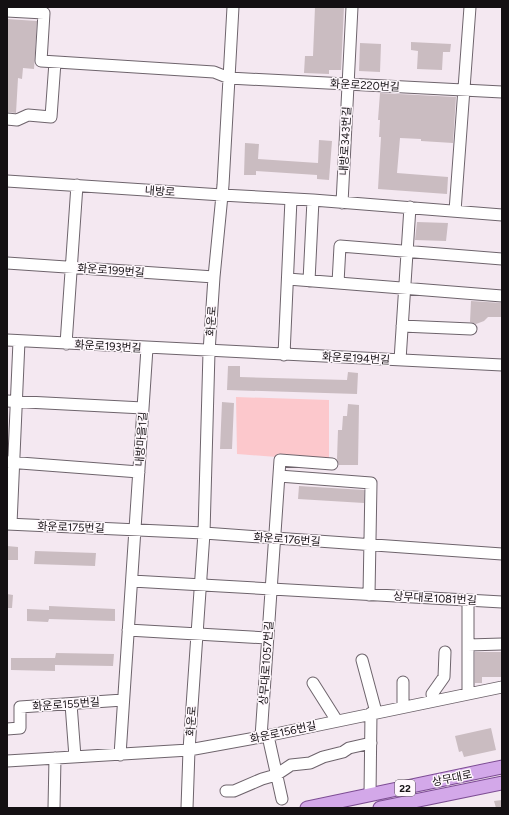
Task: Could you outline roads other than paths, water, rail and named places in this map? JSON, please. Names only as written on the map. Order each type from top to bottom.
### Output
[{"type":"main road","name":"상무대로","points":[[307,808],[502,767]]},
{"type":"main road","name":"상무대로","points":[[380,808],[502,783]]},
{"type":"street","name":"화운로","points":[[187,808],[189,750],[202,585],[214,277],[222,195],[233,7]]},
{"type":"street","name":"내방로343번길","points":[[342,203],[352,7]]},
{"type":"street","points":[[455,211],[470,7]]},
{"type":"street","points":[[7,11],[44,13],[41,61],[55,62],[51,116],[28,115],[17,120],[7,119]]},
{"type":"street","name":"화운로220번길","points":[[55,62],[214,72],[229,78],[502,92]]},
{"type":"street","name":"내방로","points":[[7,181],[313,200],[502,215]]},
{"type":"street","points":[[66,344],[77,185]]},
{"type":"street","points":[[284,355],[291,199]]},
{"type":"street","points":[[309,281],[313,200]]},
{"type":"street","points":[[400,360],[410,208]]},
{"type":"street","points":[[338,283],[340,246],[502,259]]},
{"type":"street","name":"화운로199번길","points":[[7,263],[214,277]]},
{"type":"street","points":[[288,279],[502,296]]},
{"type":"street","points":[[402,326],[471,329]]},
{"type":"street","name":"화운로193번길","points":[[7,340],[210,352]]},
{"type":"street","points":[[9,524],[12,401],[19,341]]},
{"type":"street","name":"내방마을1길","points":[[135,529],[147,348]]},
{"type":"street","name":"화운로194번길","points":[[210,352],[502,365]]},
{"type":"street","points":[[12,401],[143,408]]},
{"type":"street","points":[[132,581],[369,595],[371,483],[279,474],[280,460],[332,464]]},
{"type":"street","points":[[10,462],[139,472]]},
{"type":"street","name":"상무대로1057번길","points":[[279,474],[268,638],[264,736],[282,799]]},
{"type":"street","name":"화운로175번길","points":[[9,524],[204,533]]},
{"type":"street","points":[[120,755],[135,529]]},
{"type":"street","name":"화운로176번길","points":[[204,533],[502,554]]},
{"type":"street","name":"상무대로1081번길","points":[[369,595],[502,602]]},
{"type":"street","points":[[468,600],[468,694]]},
{"type":"street","points":[[128,630],[268,638]]},
{"type":"street","points":[[468,645],[502,644]]},
{"type":"street","points":[[433,701],[432,694],[444,675],[445,652]]},
{"type":"street","points":[[362,660],[374,713],[371,743],[370,795]]},
{"type":"street","points":[[403,682],[403,707]]},
{"type":"street","points":[[312,683],[337,721]]},
{"type":"street","name":"화운로156번길","points":[[189,750],[502,687]]},
{"type":"street","name":"화운로155번길","points":[[7,729],[20,728],[20,707],[123,700]]},
{"type":"street","points":[[71,704],[75,757]]},
{"type":"street","points":[[226,791],[234,791],[276,774],[291,765],[310,763],[323,757],[343,752],[349,748],[371,743]]},
{"type":"street","points":[[7,761],[189,750]]},
{"type":"street","points":[[54,808],[55,758]]}]
